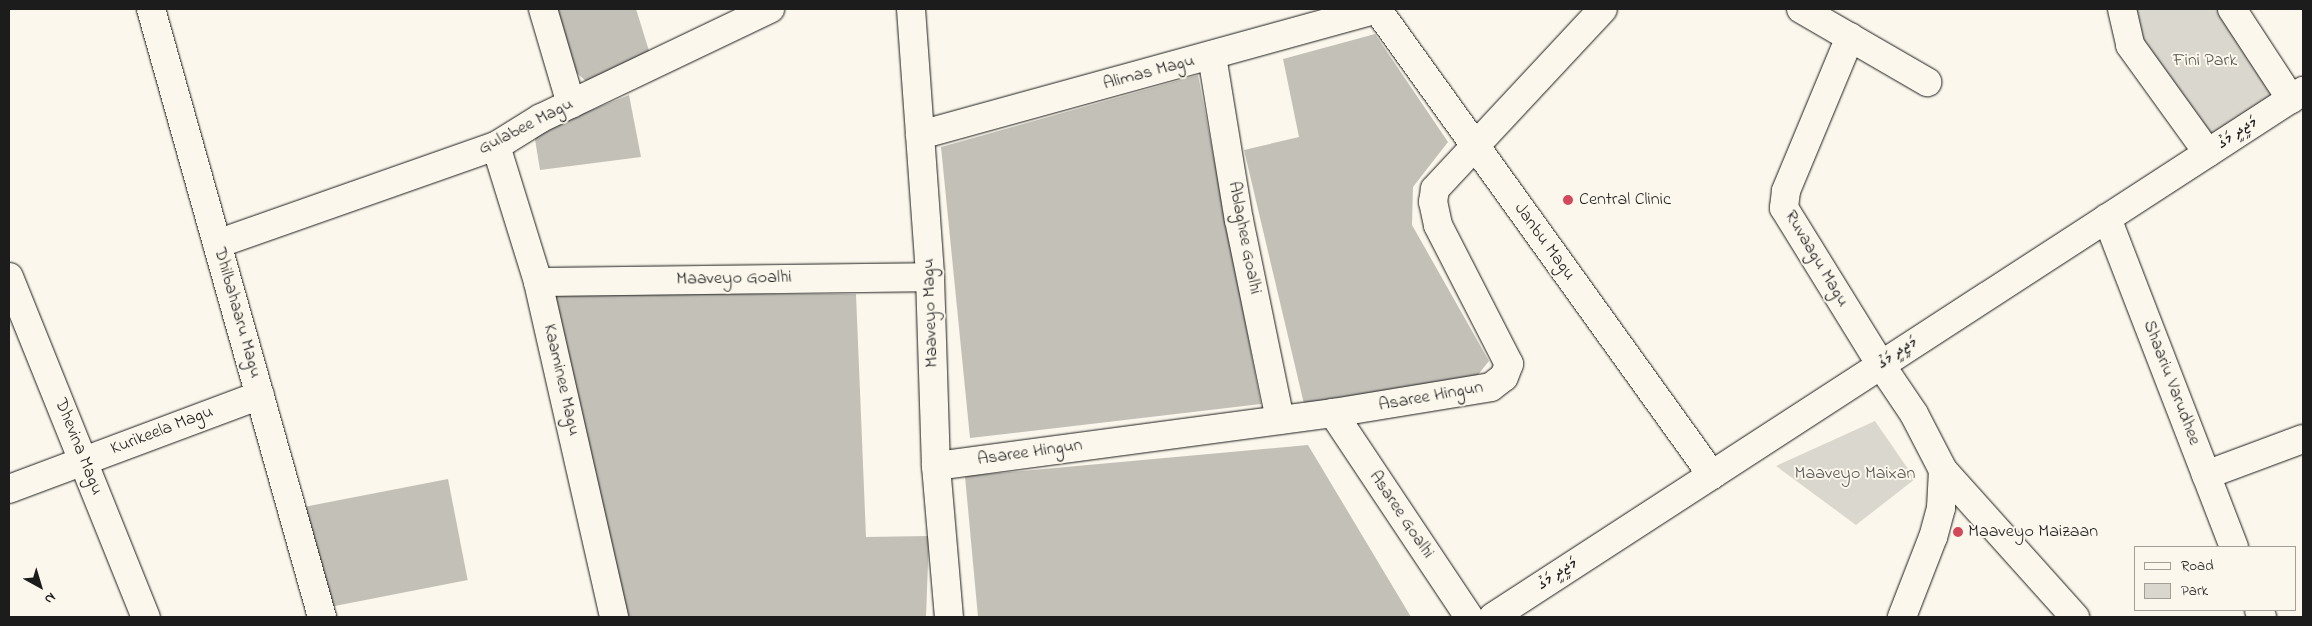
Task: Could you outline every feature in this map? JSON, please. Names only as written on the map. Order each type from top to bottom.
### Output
[{"type":"street","name":"Dhilbahaaru Magu","points":[[151,9],[322,617]]},
{"type":"street","points":[[544,9],[571,104]]},
{"type":"street","name":"Gulabee Magu","points":[[217,244],[496,146],[541,118],[770,9]]},
{"type":"street","name":"Maaveyo Magu","points":[[911,9],[930,277],[936,466],[949,617]]},
{"type":"street","name":"Alimas Magu","points":[[920,136],[1377,9]]},
{"type":"street","name":"Janbu Magu","points":[[1377,9],[1712,476]]},
{"type":"street","name":"Asaree Hingun","points":[[936,466],[1333,413],[1474,392],[1491,387],[1504,376],[1509,364],[1505,350],[1438,225],[1433,202],[1435,188],[1603,9]]},
{"type":"street","points":[[1802,9],[1927,82]]},
{"type":"street","points":[[2122,9],[2130,46],[2208,153]]},
{"type":"street","points":[[2232,9],[2297,95]]},
{"type":"street","name":"Ruvaagu Magu","points":[[1850,37],[1786,191],[1784,208],[1881,365],[1914,414],[1943,470],[2074,617]]},
{"type":"street","name":"Ablaghee Goalhi","points":[[1212,56],[1239,220],[1280,420]]},
{"type":"street","name":"މަޖީދީ މަގު","points":[[1493,617],[2297,95]]},
{"type":"street","name":"Kaaminee Magu","points":[[496,146],[538,282],[614,617]]},
{"type":"street","name":"Shaariu Varudhee","points":[[2108,218],[2234,546]]},
{"type":"street","name":"Dhevina Magu","points":[[9,277],[146,617]]},
{"type":"street","name":"Maaveyo Goalhi","points":[[538,282],[930,277]]},
{"type":"street","name":"Kurikeela Magu","points":[[9,489],[260,395]]},
{"type":"street","name":"Asaree Goalhi","points":[[1333,413],[1469,617]]},
{"type":"street","points":[[2206,475],[2303,438]]},
{"type":"street","points":[[1902,617],[1933,537],[1941,508],[1943,470]]},
{"type":"street","points":[[1500,617],[1647,528]]},
{"type":"green space","name":"Fini Park","points":[[2122,9],[2232,9],[2291,99],[2208,153]]},
{"type":"green space","name":"Maaveyo Maixan","points":[[1875,421],[1915,479],[1856,525],[1776,466]]},
{"type":"building","points":[[555,9],[636,9],[650,54],[587,82],[571,68]]},
{"type":"building","points":[[1375,34],[1448,142],[1413,187],[1412,225],[1489,361],[1473,381],[1304,404],[1244,150],[1299,137],[1283,59]]},
{"type":"building","points":[[1198,75],[1261,404],[970,438],[941,147]]},
{"type":"building","points":[[629,95],[641,157],[540,170],[534,133]]},
{"type":"building","points":[[552,294],[856,294],[866,537],[929,536],[926,617],[625,617]]},
{"type":"building","points":[[1308,445],[1411,617],[978,617],[965,476]]},
{"type":"building","points":[[448,479],[468,580],[319,609],[300,508]]},
{"type":"place","name":"Central Clinic","points":[[1568,200]]},
{"type":"place","name":"Maaveyo Maizaan","points":[[1958,532]]}]
